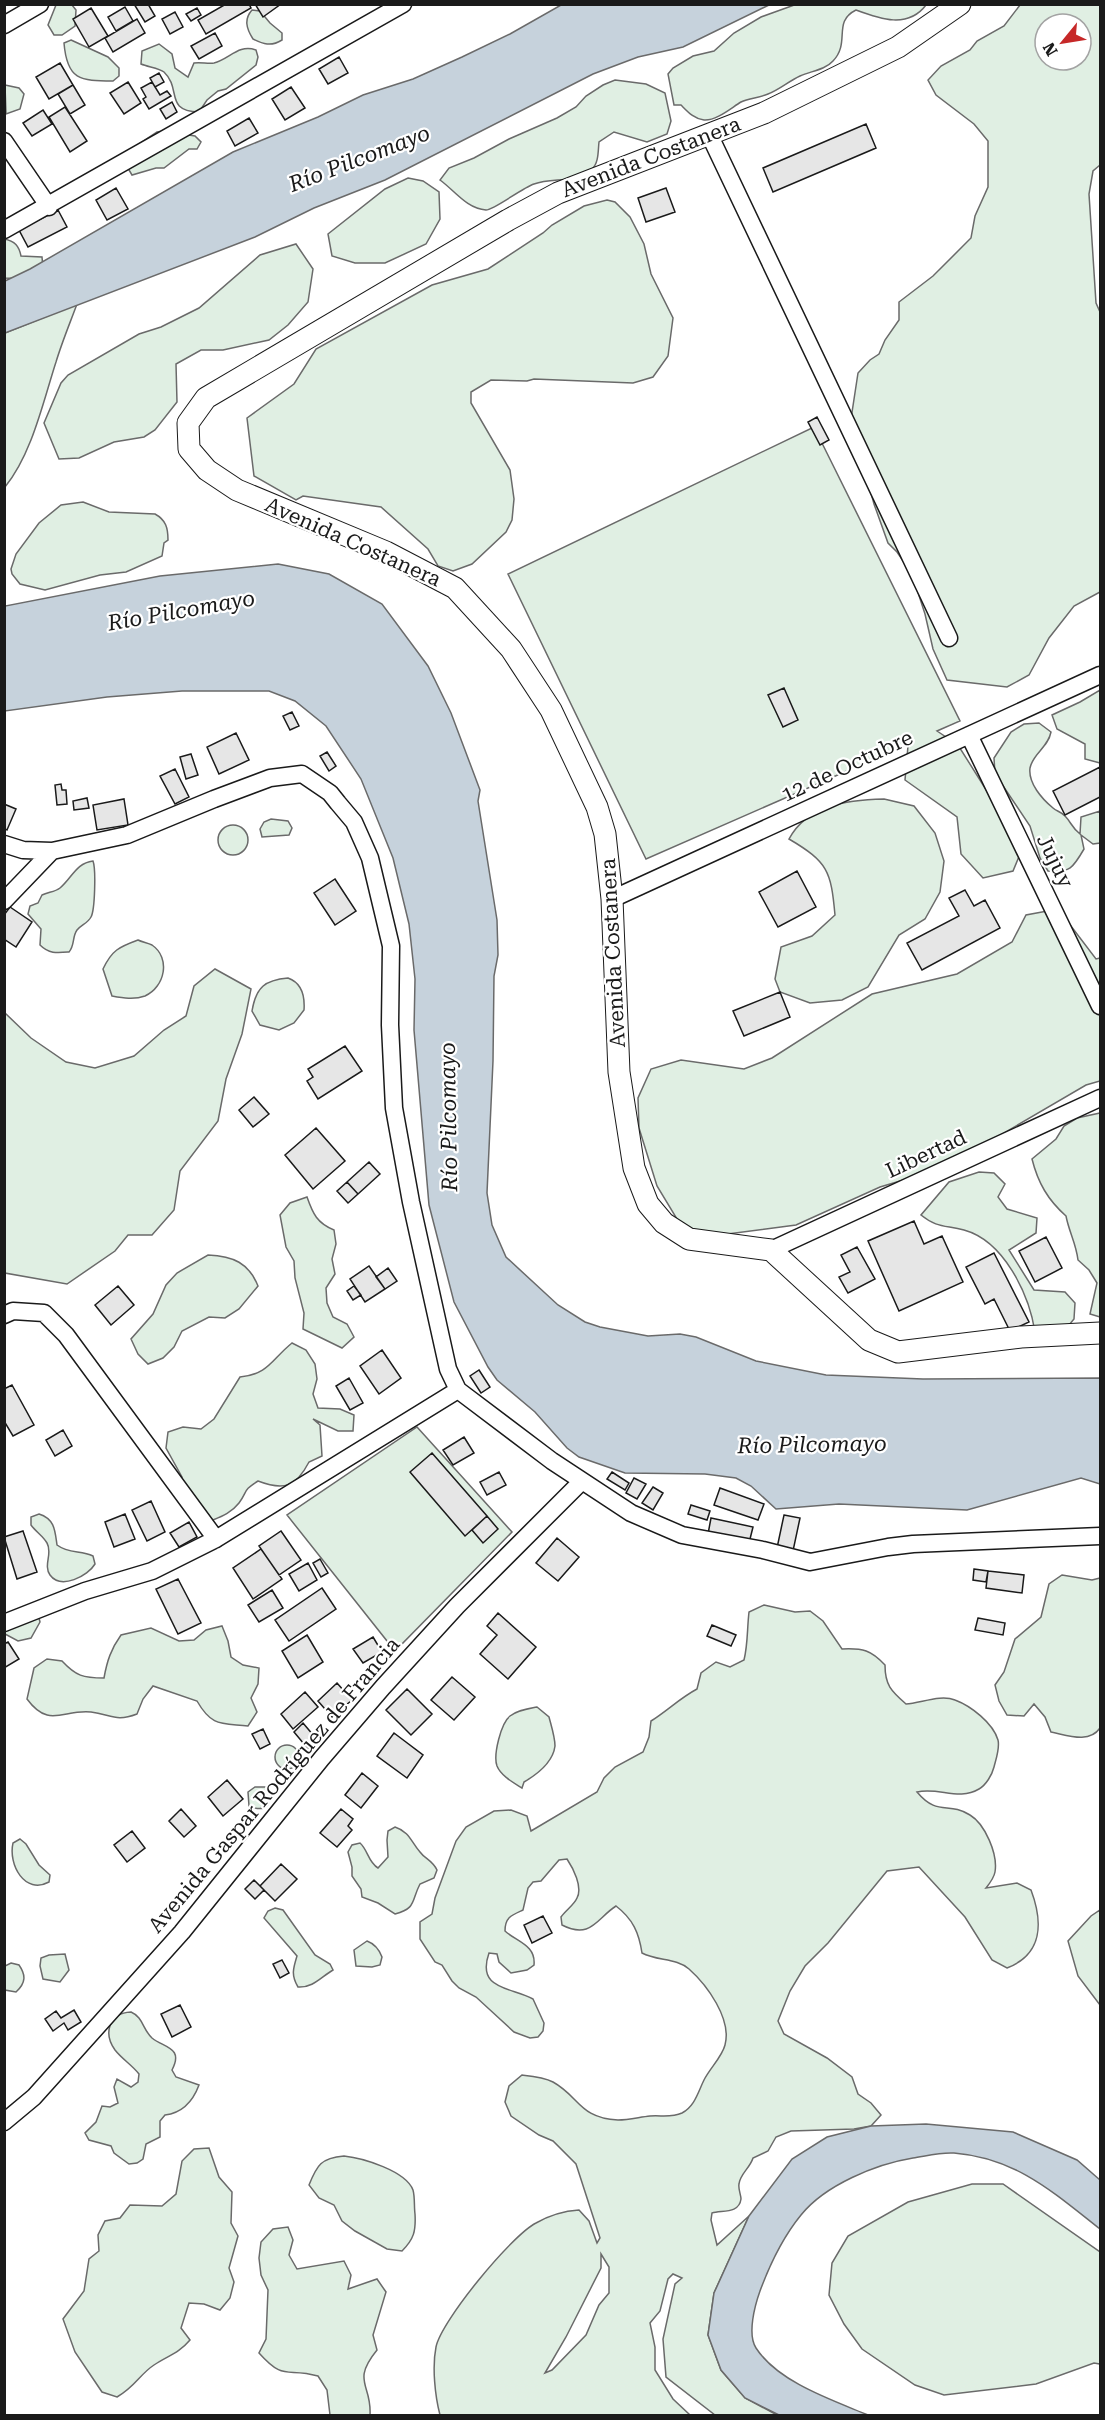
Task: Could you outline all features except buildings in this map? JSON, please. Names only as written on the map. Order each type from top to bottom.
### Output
[{"type":"street","points":[[4,25],[40,4]]},
{"type":"street","points":[[4,230],[49,207],[381,10],[403,4]]},
{"type":"street","name":"Avenida Costanera","points":[[771,1250],[689,1239],[664,1223],[648,1204],[634,1168],[619,1072],[612,899],[605,834],[597,807],[551,710],[511,649],[456,588],[386,552],[237,490],[207,470],[189,449],[188,423],[206,398],[508,220],[558,193],[764,113],[898,47],[960,4]]},
{"type":"street","points":[[709,134],[949,638]]},
{"type":"street","points":[[4,141],[49,207]]},
{"type":"street","name":"12 de Octubre","points":[[612,899],[1101,675]]},
{"type":"street","name":"Jujuy","points":[[969,735],[1101,1006]]},
{"type":"street","points":[[4,844],[23,850],[52,851],[127,835],[270,778],[302,774],[330,793],[354,822],[370,858],[391,946],[390,1025],[394,1108],[411,1202],[448,1369],[458,1390],[534,1448],[631,1513],[682,1535],[763,1550],[810,1562],[905,1545],[1101,1536]]},
{"type":"street","points":[[4,901],[52,851]]},
{"type":"street","name":"Libertad","points":[[771,1250],[1101,1098]]},
{"type":"street","points":[[771,1250],[869,1340],[898,1352],[1021,1337],[1101,1333]]},
{"type":"street","points":[[4,1315],[13,1311],[44,1313],[66,1335],[216,1539]]},
{"type":"street","points":[[4,1623],[85,1591],[152,1571],[216,1539],[458,1390]]},
{"type":"street","name":"Avenida Gaspar Rodríguez de Francia","points":[[4,2122],[34,2097],[182,1932],[322,1758],[383,1687],[457,1606],[582,1481]]},
{"type":"green space","points":[[797,4],[926,5],[911,17],[902,20],[884,19],[856,10],[845,20],[841,47],[830,64],[800,76],[765,95],[741,102],[709,120],[697,118],[681,105],[674,105],[668,74],[673,68],[693,56],[714,51],[734,33],[761,17]]},
{"type":"green space","points":[[56,5],[72,5],[76,10],[75,26],[62,35],[54,35],[48,25]]},
{"type":"green space","points":[[1020,5],[1100,5],[1100,165],[1093,171],[1089,194],[1096,303],[1100,312],[1100,592],[1074,606],[1049,638],[1029,675],[1007,687],[947,680],[933,649],[912,574],[888,543],[874,504],[851,419],[858,373],[879,354],[885,340],[899,320],[899,302],[933,276],[971,238],[975,216],[988,187],[988,141],[974,124],[936,95],[928,80],[941,66],[970,50],[977,41],[1004,26]]},
{"type":"green space","points":[[252,10],[260,11],[282,33],[282,40],[274,44],[267,44],[253,39],[247,24]]},
{"type":"green space","points":[[71,40],[108,57],[119,68],[119,76],[113,81],[84,79],[77,76],[68,65],[64,43]]},
{"type":"green space","points":[[159,44],[172,54],[175,68],[188,77],[194,63],[214,63],[239,50],[256,50],[258,57],[256,65],[226,89],[218,91],[207,100],[199,112],[188,111],[177,103],[172,85],[164,72],[141,64],[142,51]]},
{"type":"green space","points":[[615,80],[646,84],[665,93],[671,121],[667,134],[647,142],[614,132],[599,142],[596,163],[586,174],[534,184],[486,210],[467,203],[440,180],[449,168],[557,118],[576,107],[586,96]]},
{"type":"green space","points":[[5,85],[19,88],[24,94],[20,109],[6,114]]},
{"type":"green space","points":[[157,132],[195,136],[201,142],[197,149],[189,149],[164,168],[132,175],[126,165],[130,150]]},
{"type":"green space","points":[[408,178],[423,181],[439,192],[440,219],[426,244],[385,263],[355,263],[332,256],[328,234],[385,189]]},
{"type":"green space","points":[[607,200],[615,202],[630,217],[644,244],[651,274],[673,318],[668,356],[653,377],[633,383],[534,379],[527,381],[491,380],[471,392],[471,403],[510,470],[514,499],[512,520],[506,532],[472,564],[453,571],[438,566],[428,549],[381,507],[303,496],[296,500],[254,476],[247,418],[294,384],[316,349],[432,285],[488,269],[584,206]]},
{"type":"green space","points":[[4,239],[16,245],[21,256],[42,257],[44,280],[5,278]]},
{"type":"green space","points":[[296,244],[313,269],[308,302],[288,325],[269,340],[223,350],[201,350],[176,364],[177,402],[155,430],[144,437],[114,442],[79,458],[59,459],[44,423],[61,383],[68,375],[139,334],[161,327],[199,308],[260,255]]},
{"type":"green space","points":[[77,304],[30,443],[23,459],[5,487],[5,333]]},
{"type":"green space","points":[[814,427],[960,721],[937,731],[958,745],[990,796],[1025,842],[1013,871],[983,878],[961,854],[957,817],[905,780],[908,746],[913,742],[646,859],[508,574]]},
{"type":"green space","points":[[83,502],[109,512],[159,516],[166,525],[168,536],[168,540],[164,543],[162,556],[126,572],[100,575],[45,590],[20,584],[11,569],[16,554],[39,523],[61,505]]},
{"type":"green space","points":[[1100,690],[1100,763],[1085,759],[1085,744],[1057,729],[1052,715]]},
{"type":"green space","points":[[1039,723],[1051,732],[1030,768],[1031,779],[1040,795],[1064,815],[1080,834],[1081,817],[1100,811],[1100,843],[1093,844],[1081,835],[1084,849],[1074,865],[1061,871],[1048,871],[1040,858],[1030,826],[995,774],[994,758],[1011,732],[1024,724]]},
{"type":"green space","points":[[884,799],[914,806],[935,833],[944,861],[940,892],[925,919],[899,935],[868,987],[842,1000],[810,1003],[780,992],[775,979],[781,947],[812,936],[835,915],[832,888],[825,869],[812,854],[789,839],[797,827],[818,811],[843,803]]},
{"type":"green space","points":[[271,819],[288,821],[292,828],[289,835],[262,837],[260,829],[264,822]]},
{"type":"green space","points":[[233,825],[243,830],[248,840],[243,850],[233,855],[223,850],[218,840],[223,830]]},
{"type":"green space","points":[[93,861],[95,889],[91,917],[77,930],[69,952],[57,953],[47,950],[40,945],[41,929],[28,914],[30,906],[38,903],[42,895],[60,888],[82,865]]},
{"type":"green space","points":[[1058,909],[1096,959],[1100,958],[1100,1081],[1086,1085],[944,1168],[880,1187],[796,1225],[689,1239],[657,1186],[639,1128],[638,1098],[651,1069],[681,1060],[744,1069],[772,1058],[872,994],[957,974],[1012,942],[1026,915]]},
{"type":"green space","points":[[138,940],[152,945],[162,957],[161,979],[152,992],[145,996],[124,998],[112,996],[103,969],[117,950]]},
{"type":"green space","points":[[215,969],[251,989],[242,1034],[226,1079],[218,1121],[180,1171],[174,1210],[152,1235],[128,1235],[115,1251],[67,1284],[5,1273],[5,1013],[31,1038],[66,1062],[95,1068],[134,1056],[164,1030],[186,1016],[194,986]]},
{"type":"green space","points":[[288,978],[297,983],[302,991],[304,1010],[294,1023],[279,1030],[260,1025],[252,1011],[256,996],[268,983]]},
{"type":"green space","points":[[1100,1113],[1100,1317],[1090,1314],[1097,1283],[1089,1270],[1078,1260],[1066,1216],[1044,1190],[1032,1159],[1056,1139],[1064,1126],[1077,1118]]},
{"type":"green space","points":[[979,1172],[994,1173],[1005,1184],[998,1197],[1007,1209],[1037,1218],[1036,1233],[1009,1250],[1034,1290],[1065,1292],[1075,1303],[1074,1319],[1064,1331],[1035,1332],[1020,1286],[1012,1271],[991,1245],[964,1230],[937,1224],[921,1215],[949,1182]]},
{"type":"green space","points":[[307,1197],[316,1217],[334,1230],[336,1244],[332,1259],[335,1274],[326,1288],[327,1303],[333,1317],[347,1324],[354,1337],[342,1348],[303,1329],[304,1313],[295,1278],[294,1261],[286,1247],[280,1215],[290,1203]]},
{"type":"green space","points":[[208,1255],[239,1262],[250,1272],[258,1286],[239,1309],[225,1318],[209,1317],[182,1331],[174,1347],[163,1358],[148,1364],[138,1354],[131,1339],[153,1314],[166,1285],[177,1273]]},
{"type":"green space","points":[[292,1343],[306,1350],[315,1364],[317,1379],[313,1394],[318,1408],[340,1409],[354,1415],[353,1431],[338,1431],[313,1419],[320,1425],[322,1456],[309,1462],[294,1482],[275,1486],[258,1481],[247,1489],[233,1509],[213,1520],[183,1508],[177,1494],[182,1477],[166,1448],[168,1432],[183,1427],[201,1429],[214,1419],[240,1377],[264,1369]]},
{"type":"green space","points":[[417,1427],[512,1532],[395,1651],[287,1515]]},
{"type":"green space","points":[[39,1514],[51,1522],[55,1530],[57,1545],[66,1550],[93,1556],[95,1564],[92,1569],[81,1577],[67,1581],[55,1579],[50,1575],[47,1567],[49,1547],[31,1525],[31,1517]]},
{"type":"green space","points":[[1062,1575],[1092,1580],[1100,1578],[1100,1728],[1090,1736],[1084,1737],[1051,1732],[1045,1717],[1034,1704],[1024,1716],[1007,1715],[999,1701],[995,1685],[1004,1672],[1015,1639],[1041,1617],[1049,1584]]},
{"type":"green space","points":[[764,1605],[795,1612],[810,1611],[823,1621],[842,1649],[866,1651],[880,1660],[885,1665],[886,1678],[890,1687],[906,1704],[949,1698],[968,1706],[986,1721],[998,1740],[998,1754],[993,1770],[984,1785],[964,1794],[917,1792],[931,1804],[962,1811],[976,1819],[981,1825],[992,1848],[995,1865],[994,1876],[986,1888],[1017,1883],[1031,1890],[1038,1925],[1034,1946],[1019,1962],[1007,1968],[992,1960],[965,1917],[919,1867],[887,1871],[828,1943],[805,1966],[790,1991],[778,2021],[784,2034],[827,2058],[852,2077],[858,2094],[871,2103],[881,2115],[871,2126],[854,2129],[791,2131],[776,2137],[768,2151],[753,2158],[741,2177],[740,2204],[734,2209],[712,2213],[711,2220],[717,2245],[749,2216],[714,2293],[708,2335],[721,2370],[745,2398],[779,2416],[715,2415],[666,2377],[663,2339],[675,2284],[682,2278],[673,2274],[668,2279],[660,2311],[650,2323],[655,2347],[655,2370],[673,2399],[690,2415],[440,2415],[435,2381],[436,2347],[450,2318],[495,2261],[525,2231],[541,2220],[562,2212],[579,2210],[589,2221],[597,2243],[600,2238],[576,2164],[553,2141],[539,2135],[511,2116],[505,2102],[509,2086],[522,2075],[546,2079],[562,2088],[587,2111],[605,2118],[622,2120],[678,2115],[693,2103],[719,2058],[725,2045],[726,2035],[721,2014],[703,1984],[684,1965],[642,1953],[634,1927],[627,1916],[616,1906],[587,1929],[572,1929],[562,1925],[561,1917],[579,1894],[576,1878],[567,1859],[559,1860],[541,1881],[533,1882],[528,1888],[523,1910],[512,1915],[506,1923],[505,1931],[529,1948],[534,1958],[534,1965],[527,1970],[511,1973],[499,1962],[497,1954],[489,1953],[486,1965],[491,1981],[533,1999],[544,2023],[543,2031],[538,2037],[530,2038],[514,2032],[476,1997],[459,1988],[442,1965],[435,1962],[420,1939],[420,1922],[432,1914],[435,1898],[456,1841],[466,1827],[494,1811],[511,1810],[527,1816],[531,1831],[597,1792],[604,1778],[615,1767],[643,1752],[649,1737],[651,1721],[697,1689],[701,1673],[716,1662],[730,1667],[744,1660],[749,1612]],"holes":[[[601,2254],[609,2267],[609,2293],[599,2305],[586,2335],[552,2370],[545,2373],[601,2268]]]},
{"type":"green space","points":[[38,1614],[40,1622],[31,1638],[18,1641],[5,1634],[5,1618]]},
{"type":"green space","points":[[222,1626],[231,1657],[243,1665],[259,1668],[258,1684],[251,1698],[257,1712],[248,1726],[224,1724],[213,1720],[197,1701],[153,1686],[143,1699],[137,1714],[124,1717],[91,1712],[50,1716],[35,1708],[27,1699],[34,1668],[47,1659],[62,1661],[80,1675],[104,1678],[110,1655],[121,1635],[151,1628],[179,1641],[194,1640],[206,1630]]},
{"type":"green space","points":[[537,1707],[549,1717],[554,1735],[554,1752],[539,1772],[524,1782],[522,1788],[499,1770],[496,1761],[497,1747],[501,1732],[510,1716],[519,1711]]},
{"type":"green space","points":[[287,1745],[295,1749],[299,1757],[295,1765],[287,1769],[279,1765],[275,1757],[279,1749]]},
{"type":"green space","points":[[255,1787],[267,1787],[270,1799],[264,1808],[249,1806],[248,1792]]},
{"type":"green space","points":[[395,1827],[407,1834],[437,1870],[434,1878],[420,1884],[410,1906],[395,1914],[378,1903],[362,1897],[361,1889],[352,1876],[348,1852],[352,1845],[360,1843],[372,1863],[378,1868],[388,1857],[388,1831]]},
{"type":"green space","points":[[20,1839],[26,1844],[39,1865],[50,1875],[49,1882],[40,1885],[33,1884],[20,1876],[12,1852],[13,1843]]},
{"type":"green space","points":[[275,1908],[283,1910],[315,1955],[330,1964],[333,1970],[313,1984],[298,1987],[294,1979],[293,1972],[297,1956],[264,1918],[268,1911]]},
{"type":"green space","points":[[1100,1910],[1100,2005],[1078,1976],[1068,1941],[1091,1916]]},
{"type":"green space","points":[[367,1941],[380,1952],[382,1957],[380,1965],[356,1966],[354,1950]]},
{"type":"green space","points":[[65,1954],[69,1970],[60,1982],[43,1979],[41,1958]]},
{"type":"green space","points":[[11,1963],[19,1965],[24,1976],[22,1985],[16,1992],[5,1990],[5,1966]]},
{"type":"green space","points":[[131,2012],[138,2017],[152,2038],[174,2052],[176,2057],[172,2070],[176,2077],[199,2085],[194,2096],[186,2105],[177,2112],[165,2115],[160,2121],[160,2137],[146,2144],[143,2159],[129,2164],[114,2153],[111,2146],[89,2140],[85,2133],[96,2122],[102,2106],[110,2107],[118,2103],[114,2087],[117,2079],[131,2087],[138,2082],[139,2074],[115,2050],[109,2037],[113,2020],[124,2013]]},
{"type":"green space","points":[[209,2148],[219,2177],[232,2192],[231,2223],[238,2236],[229,2268],[234,2282],[230,2298],[220,2310],[204,2304],[189,2303],[181,2328],[190,2340],[186,2345],[149,2369],[117,2397],[102,2392],[75,2352],[63,2319],[84,2291],[89,2259],[99,2251],[98,2235],[105,2221],[120,2218],[130,2205],[162,2206],[176,2194],[182,2161],[194,2149]]},
{"type":"green space","points":[[344,2156],[362,2159],[393,2171],[409,2183],[414,2196],[414,2230],[412,2239],[402,2251],[387,2249],[355,2231],[342,2221],[334,2205],[319,2198],[309,2185],[321,2164]]},
{"type":"green space","points":[[972,2184],[1003,2184],[1100,2252],[1100,2364],[1094,2363],[1036,2384],[944,2395],[915,2385],[862,2349],[844,2324],[829,2295],[832,2263],[848,2236],[908,2202]]},
{"type":"green space","points":[[288,2227],[293,2240],[289,2255],[297,2269],[344,2261],[351,2275],[348,2289],[377,2279],[386,2292],[373,2335],[377,2350],[365,2369],[364,2376],[370,2415],[330,2415],[327,2390],[318,2376],[281,2371],[259,2353],[266,2339],[268,2290],[261,2275],[259,2258],[261,2242],[273,2229]]},
{"type":"water","name":"Río Pilcomayo","points":[[561,5],[769,5],[683,47],[638,57],[593,74],[385,180],[314,208],[255,237],[5,333],[5,281],[30,269],[233,152],[318,117],[363,95],[413,79],[510,34]]},
{"type":"water","name":"Río Pilcomayo","points":[[278,564],[329,574],[382,604],[428,666],[451,713],[480,790],[478,801],[497,920],[498,955],[494,976],[487,1193],[492,1225],[506,1257],[558,1305],[585,1322],[648,1336],[680,1334],[696,1337],[756,1361],[826,1375],[923,1379],[1100,1378],[1100,1484],[1081,1478],[967,1510],[839,1504],[776,1509],[751,1486],[736,1478],[705,1474],[625,1473],[579,1457],[567,1448],[535,1412],[497,1380],[454,1302],[429,1205],[414,1030],[415,979],[409,924],[393,858],[361,779],[326,726],[295,701],[269,691],[182,691],[107,697],[5,711],[5,606],[160,576]]},
{"type":"water","points":[[926,2124],[1013,2132],[1077,2160],[1100,2180],[1100,2229],[1033,2179],[1015,2169],[976,2156],[949,2153],[899,2161],[883,2165],[837,2185],[811,2204],[788,2232],[760,2291],[754,2311],[752,2335],[756,2348],[778,2371],[807,2389],[868,2415],[779,2415],[745,2398],[721,2370],[708,2335],[714,2293],[749,2216],[792,2159],[827,2137],[871,2126]]}]
